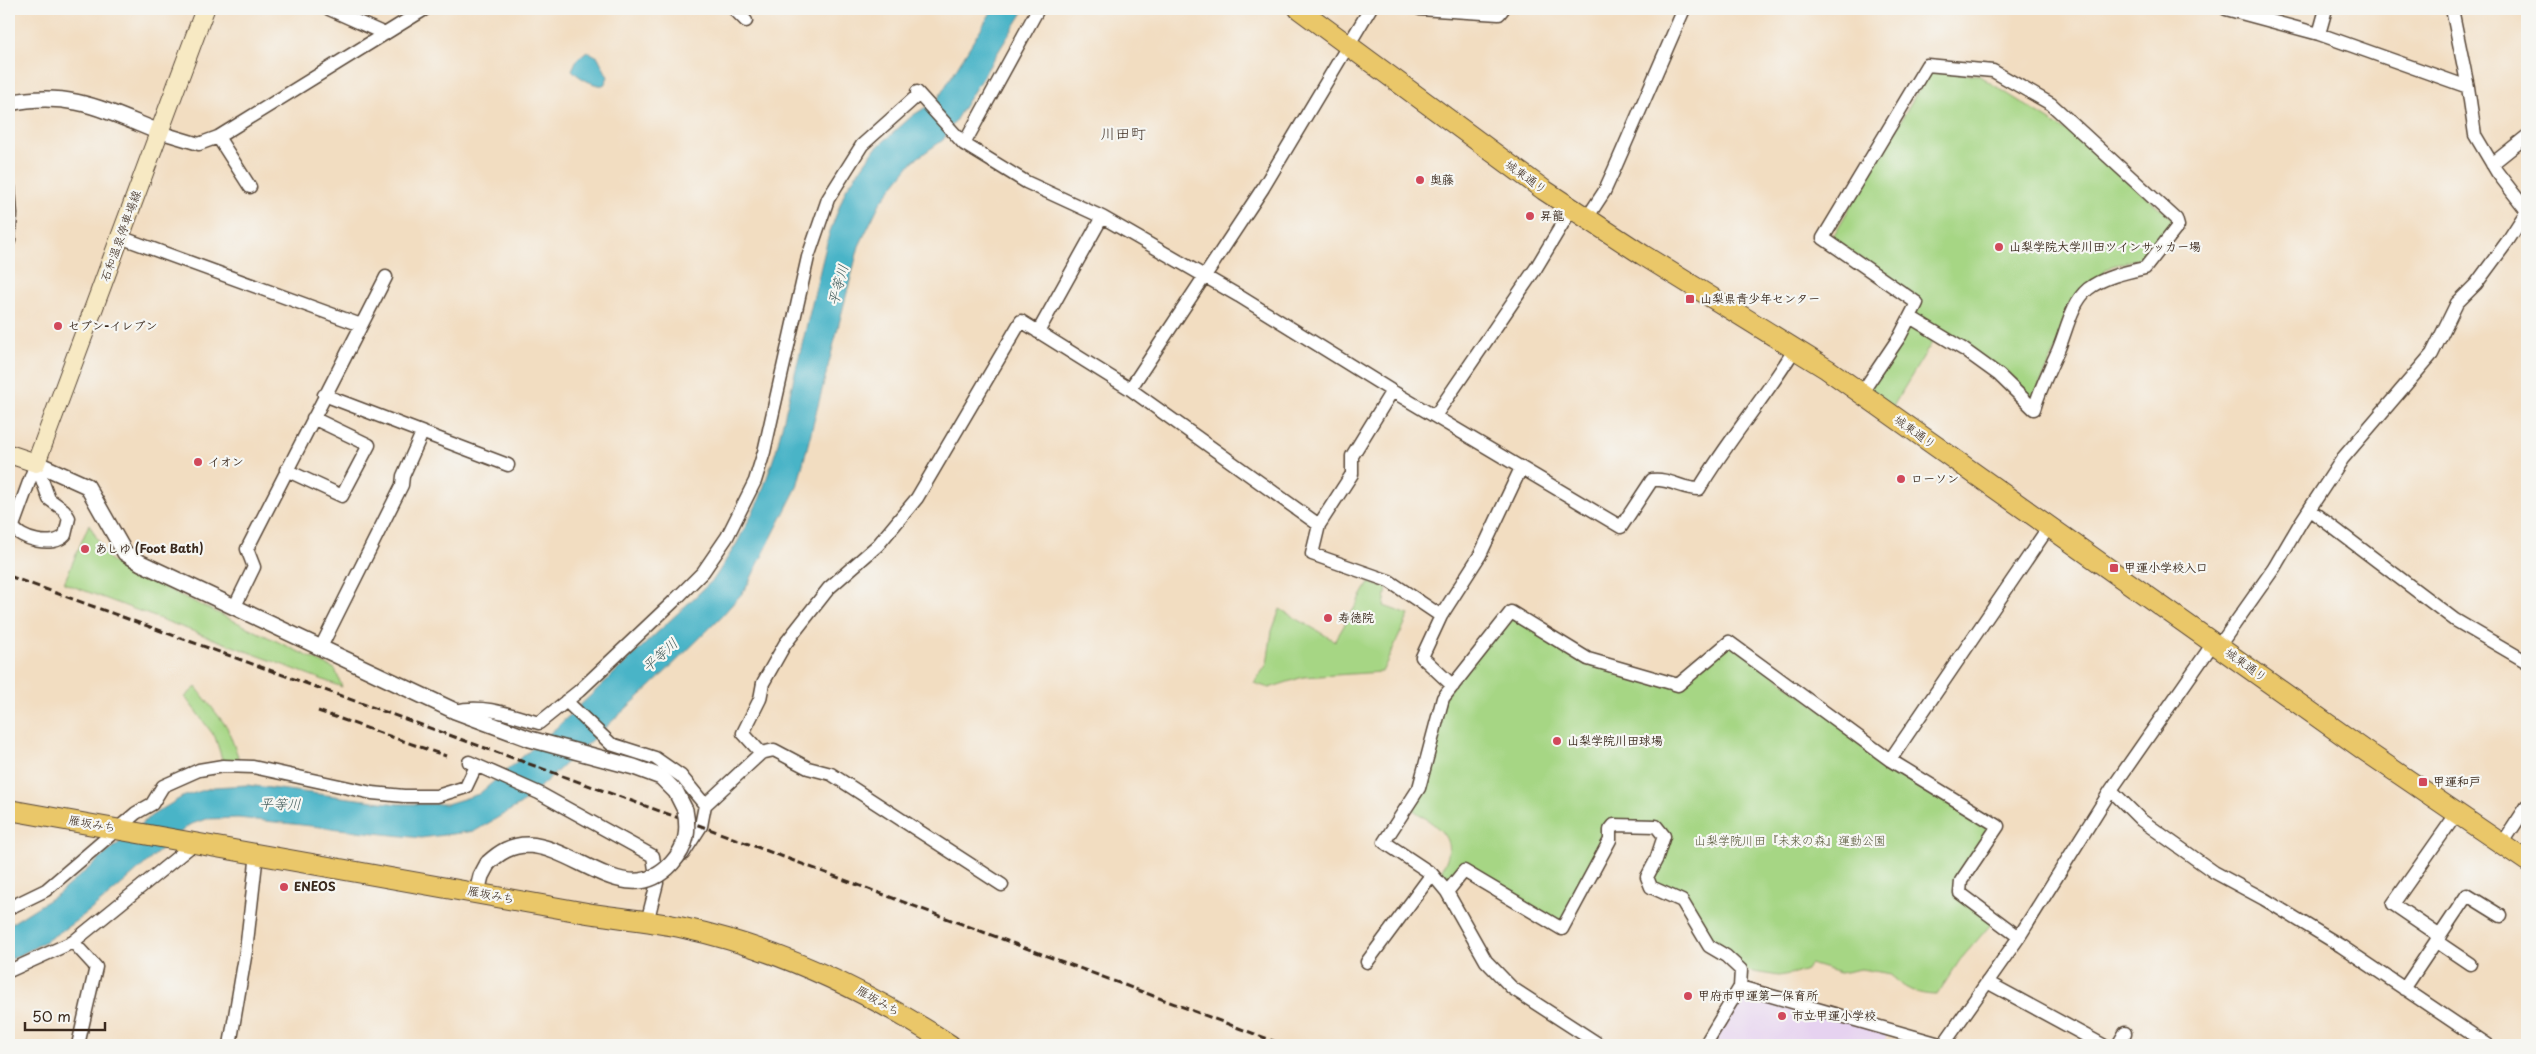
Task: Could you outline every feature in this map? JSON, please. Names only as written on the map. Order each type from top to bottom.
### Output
[{"type":"highway","name":"城東通り","points":[[1299,9],[1579,213],[1862,394],[2048,528],[2527,861]]},
{"type":"highway","name":"雁坂みち","points":[[9,810],[716,935],[817,971],[889,1006],[950,1045]]},
{"type":"main road","name":"石和温泉停車場線","points":[[36,463],[205,9]]},
{"type":"main road","points":[[9,454],[36,463]]},
{"type":"street","points":[[329,9],[385,34]]},
{"type":"street","points":[[9,103],[47,98],[78,101],[158,132],[199,144],[218,137],[425,9]]},
{"type":"street","points":[[734,9],[746,21]]},
{"type":"street","points":[[964,144],[1038,9]]},
{"type":"street","points":[[1130,389],[1263,188],[1370,9]]},
{"type":"street","points":[[1420,9],[1498,14],[1503,9]]},
{"type":"street","points":[[1435,416],[1536,268],[1579,213],[1604,192],[1684,9]]},
{"type":"street","points":[[2226,9],[2319,34],[2468,87]]},
{"type":"street","points":[[2319,34],[2326,9]]},
{"type":"street","points":[[1740,987],[1943,1045],[2019,937],[2111,790],[2214,642],[2224,639],[2274,568],[2343,458],[2432,354],[2457,303],[2476,284],[2508,242],[2527,211],[2474,136],[2468,87],[2452,9]]},
{"type":"street","points":[[1862,394],[1917,303],[1823,238],[1927,65],[1993,71],[2051,104],[2176,219],[2178,226],[2145,268],[2119,274],[2088,290],[2077,304],[2056,356],[2043,380],[2034,409],[1998,375],[1963,349],[1910,317]]},
{"type":"street","points":[[455,711],[484,708],[539,723],[569,704],[579,692],[703,572],[727,536],[755,481],[764,452],[808,256],[828,199],[862,145],[919,95],[964,144],[1026,182],[1102,218],[1204,277],[1392,392],[1622,527],[1652,480],[1660,479],[1686,489],[1699,489],[1715,461],[1779,375],[1794,350]]},
{"type":"street","points":[[2492,164],[2527,136]]},
{"type":"street","points":[[218,137],[250,187]]},
{"type":"street","points":[[9,188],[11,214],[9,240]]},
{"type":"street","points":[[1038,332],[1102,218]]},
{"type":"street","points":[[120,236],[361,325]]},
{"type":"street","points":[[235,606],[254,567],[247,549],[386,277]]},
{"type":"street","points":[[761,753],[743,733],[760,699],[763,683],[785,644],[829,588],[878,545],[917,498],[1021,321],[1130,389],[1319,525]]},
{"type":"street","points":[[1392,392],[1352,456],[1352,474],[1319,525],[1312,554],[1389,581],[1441,616]]},
{"type":"street","points":[[324,396],[508,465]]},
{"type":"street","points":[[286,470],[342,496],[369,445],[313,418]]},
{"type":"street","points":[[321,647],[402,486],[403,476],[422,433]]},
{"type":"street","points":[[36,463],[47,495],[64,510],[68,518],[68,525],[63,538],[51,543],[38,540],[13,526],[36,463]]},
{"type":"street","points":[[36,463],[87,486],[124,552],[404,689],[455,711],[530,739],[634,767],[661,777],[676,792],[685,810],[688,834],[679,856],[666,870],[644,880],[617,880],[551,850],[529,845],[509,848],[488,863],[481,876],[477,892]]},
{"type":"street","points":[[1452,686],[1422,657],[1441,616],[1480,555],[1521,468]]},
{"type":"street","points":[[2310,510],[2455,620],[2527,662]]},
{"type":"street","points":[[1890,760],[2048,528]]},
{"type":"street","points":[[1600,1045],[1512,988],[1486,961],[1448,892],[1432,874],[1384,842],[1419,788],[1443,698],[1511,612],[1588,659],[1678,686],[1729,642],[1890,760],[1998,826],[1961,881],[1960,893],[2019,937]]},
{"type":"street","points":[[569,704],[611,744],[655,758],[681,776],[704,805]]},
{"type":"street","points":[[657,883],[670,872],[698,832],[704,805],[761,753],[774,750],[808,768],[832,774],[1002,885]]},
{"type":"street","points":[[9,908],[46,890],[123,830],[152,804],[163,786],[199,770],[223,766],[253,767],[372,793],[424,797],[446,794],[466,787],[477,766],[539,793],[652,856],[657,883],[647,922]]},
{"type":"street","points":[[2111,790],[2141,820],[2214,872],[2264,899],[2340,946],[2488,1045]]},
{"type":"street","points":[[2502,844],[2527,806]]},
{"type":"street","points":[[2457,813],[2393,904],[2470,964]]},
{"type":"street","points":[[1448,892],[1464,871],[1562,929],[1610,840],[1610,830],[1614,825],[1656,826],[1664,836],[1656,860],[1647,877],[1651,887],[1682,901],[1709,946],[1726,956],[1741,970],[1740,987],[1705,1045]]},
{"type":"street","points":[[9,971],[73,942],[192,842]]},
{"type":"street","points":[[230,1045],[246,951],[257,853]]},
{"type":"street","points":[[1366,962],[1432,874]]},
{"type":"street","points":[[2404,989],[2467,895],[2500,916]]},
{"type":"street","points":[[73,942],[96,967],[78,1045]]},
{"type":"street","points":[[1988,982],[2103,1045]]},
{"type":"street","points":[[2118,1045],[2125,1033]]},
{"type":"shaded area","name":"市立甲運小学校","points":[[1740,987],[1888,1029],[1884,1045],[1705,1045]]},
{"type":"green space","name":"山梨学院大学川田ツインサッカー場","points":[[1929,72],[1978,75],[2074,136],[2174,220],[2147,256],[2112,266],[2105,270],[2097,282],[2084,287],[2033,400],[1939,331],[1892,408],[1867,390],[1922,302],[1832,238]]},
{"type":"green space","points":[[89,524],[108,558],[115,564],[335,669],[342,687],[64,583]]},
{"type":"green space","points":[[1369,583],[1387,588],[1384,606],[1409,615],[1382,672],[1303,677],[1269,688],[1254,683],[1267,664],[1272,631],[1280,609],[1335,641]]},
{"type":"green space","name":"山梨学院川田『未来の森』運動公園","points":[[1511,612],[1561,644],[1678,685],[1729,642],[1890,760],[1998,826],[1956,883],[1993,922],[1960,960],[1937,995],[1923,994],[1911,990],[1900,984],[1891,974],[1861,969],[1840,973],[1810,964],[1805,971],[1779,976],[1741,970],[1709,946],[1682,901],[1651,887],[1663,836],[1656,826],[1614,825],[1562,929],[1465,871],[1447,892],[1437,877],[1445,864],[1448,844],[1438,828],[1409,807],[1443,698]]},
{"type":"green space","points":[[196,687],[227,727],[241,764],[223,762],[215,737],[185,697]]},
{"type":"water","name":"平等川","points":[[993,9],[1025,9],[943,140],[913,161],[880,203],[859,246],[797,487],[745,590],[720,618],[653,684],[521,804],[475,831],[421,838],[238,818],[206,819],[189,825],[104,900],[81,917],[34,948],[9,960],[9,925],[58,894],[151,816],[182,797],[214,787],[247,785],[397,804],[447,804],[479,794],[556,728],[714,579],[737,543],[760,498],[776,451],[829,234],[846,189],[874,150],[912,116],[937,100]]},
{"type":"water","points":[[587,51],[598,57],[608,77],[604,85],[587,81],[572,70],[577,59]]},
{"type":"railway","points":[[9,576],[701,826],[1284,1045]]},
{"type":"railway","points":[[318,711],[446,756]]},
{"type":"place","name":"奥藤","points":[[1420,180]]},
{"type":"place","name":"昇龍","points":[[1530,216]]},
{"type":"place","name":"山梨学院大学川田ツインサッカー場","points":[[1999,247]]},
{"type":"place","name":"山梨県青少年センター","points":[[1690,299]]},
{"type":"place","name":"セブン-イレブン","points":[[58,326]]},
{"type":"place","name":"イオン","points":[[198,462]]},
{"type":"place","name":"ローソン","points":[[1901,479]]},
{"type":"place","name":"あしゆ (Foot Bath)","points":[[85,549]]},
{"type":"place","name":"甲運小学校入口","points":[[2114,568]]},
{"type":"place","name":"寿徳院","points":[[1328,618]]},
{"type":"place","name":"山梨学院川田球場","points":[[1557,741]]},
{"type":"place","name":"甲運和戸","points":[[2423,782]]},
{"type":"place","name":"ENEOS","points":[[284,887]]},
{"type":"place","name":"甲府市甲運第一保育所","points":[[1688,996]]},
{"type":"place","name":"市立甲運小学校","points":[[1782,1016]]},
{"type":"district","name":"川田町","points":[[1123,134]]}]
